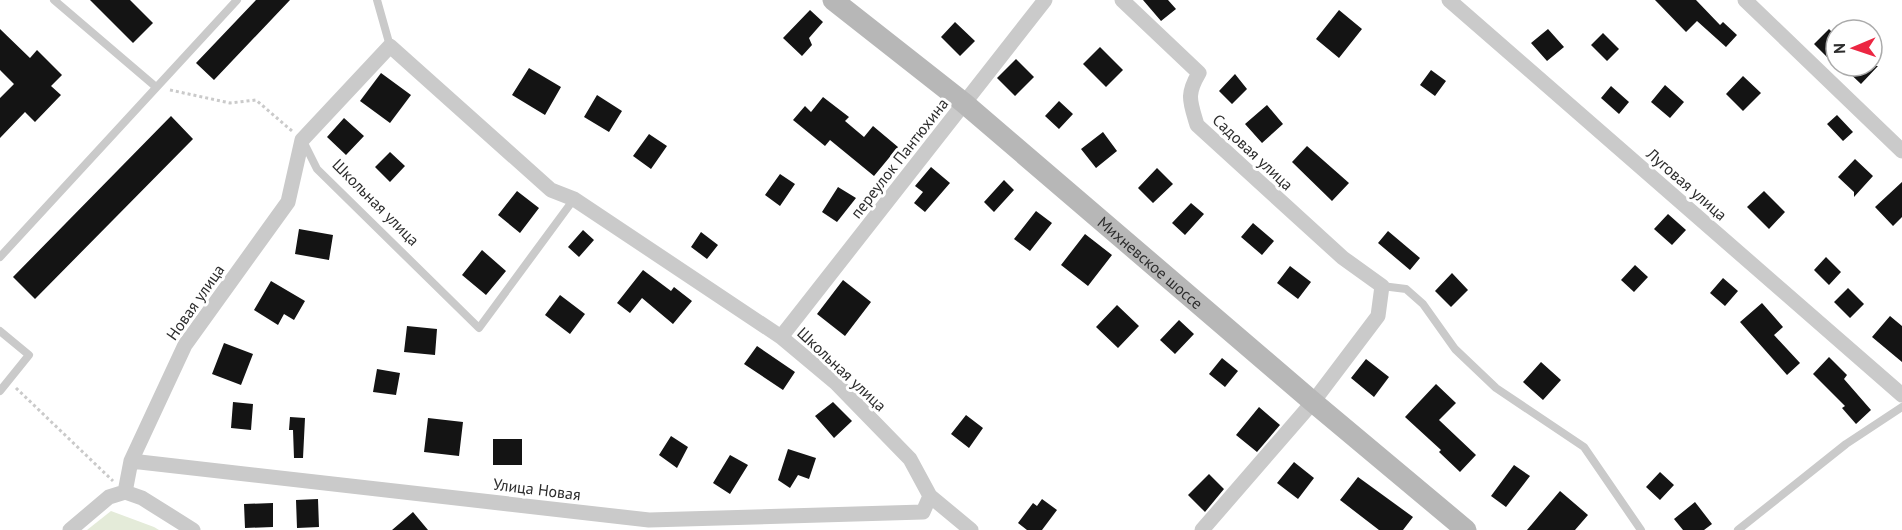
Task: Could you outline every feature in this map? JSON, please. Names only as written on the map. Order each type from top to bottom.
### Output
[{"type":"street","name":"Михневское шоссе","points":[[832,0],[964,103],[1466,530]]},
{"type":"street","name":"переулок Пантюхина","points":[[781,337],[1045,0]]},
{"type":"street","name":"Садовая улица","points":[[1122,0],[1199,73],[1190,89],[1192,110],[1197,125],[1202,131],[1343,258],[1382,286]]},
{"type":"street","name":"Луговая улица","points":[[1449,0],[1902,395]]},
{"type":"street","points":[[1745,0],[1902,151]]},
{"type":"street","points":[[302,140],[390,46]]},
{"type":"street","name":"Школьная улица","points":[[390,46],[551,190],[574,199],[781,337],[836,383],[910,459],[930,496],[971,530]]},
{"type":"street","name":"Новая улица","points":[[125,492],[131,460],[185,345],[288,202],[302,140]]},
{"type":"street","points":[[1202,530],[1313,402],[1378,316],[1382,286]]},
{"type":"street","name":"Улица Новая","points":[[131,460],[649,520],[923,512],[930,496]]},
{"type":"street","points":[[70,530],[109,497],[125,492],[142,498],[193,530]]},
{"type":"lane","points":[[54,0],[156,87]]},
{"type":"lane","points":[[0,257],[237,0]]},
{"type":"lane","points":[[377,0],[390,46]]},
{"type":"lane","name":"Школьная улица","points":[[302,140],[317,169],[479,328],[574,199]]},
{"type":"lane","points":[[1382,286],[1406,290],[1423,304],[1455,348],[1496,388],[1584,447],[1641,530]]},
{"type":"lane","points":[[0,331],[29,355],[0,391]]},
{"type":"lane","points":[[1738,530],[1845,444],[1902,407]]},
{"type":"path","points":[[156,87],[230,104],[256,100],[302,140]]},
{"type":"path","points":[[8,381],[125,492]]},
{"type":"green space","points":[[111,511],[154,527],[159,530],[87,530]]},
{"type":"building","points":[[90,0],[130,0],[153,23],[133,43]]},
{"type":"building","points":[[256,0],[290,0],[214,80],[196,63]]},
{"type":"building","points":[[1143,0],[1168,0],[1176,9],[1161,21]]},
{"type":"building","points":[[1655,0],[1696,0],[1720,25],[1723,22],[1737,35],[1726,47],[1697,21],[1686,32]]},
{"type":"building","points":[[810,10],[823,22],[809,38],[812,45],[802,56],[783,38]]},
{"type":"building","points":[[1339,10],[1362,29],[1339,58],[1316,39]]},
{"type":"building","points":[[955,22],[975,41],[960,56],[941,37]]},
{"type":"building","points":[[0,29],[30,58],[37,50],[62,75],[51,86],[61,95],[35,122],[25,112],[0,138],[0,98],[14,84],[0,70]]},
{"type":"building","points":[[1548,29],[1564,47],[1547,61],[1531,43]]},
{"type":"building","points":[[1603,33],[1619,49],[1607,61],[1591,45]]},
{"type":"building","points":[[1824,34],[1824,54],[1814,44]]},
{"type":"building","points":[[1100,47],[1123,70],[1106,87],[1083,64]]},
{"type":"building","points":[[1016,59],[1034,77],[1015,96],[997,78]]},
{"type":"building","points":[[529,68],[561,87],[545,115],[512,95]]},
{"type":"building","points":[[1431,70],[1446,81],[1435,96],[1420,85]]},
{"type":"building","points":[[381,73],[411,95],[390,123],[360,101]]},
{"type":"building","points":[[1235,74],[1247,89],[1232,104],[1219,91]]},
{"type":"building","points":[[1743,76],[1761,93],[1743,111],[1726,94]]},
{"type":"building","points":[[1855,78],[1867,78],[1861,84]]},
{"type":"building","points":[[1665,85],[1684,102],[1670,118],[1651,102]]},
{"type":"building","points":[[1611,86],[1629,102],[1619,114],[1601,98]]},
{"type":"building","points":[[597,95],[622,111],[609,132],[584,117]]},
{"type":"building","points":[[823,97],[849,117],[845,121],[864,137],[873,126],[898,147],[874,176],[830,140],[825,146],[793,120],[805,106],[811,112]]},
{"type":"building","points":[[1059,101],[1073,114],[1059,129],[1045,116]]},
{"type":"building","points":[[1267,105],[1283,124],[1262,143],[1245,124]]},
{"type":"building","points":[[1837,115],[1853,132],[1843,141],[1827,124]]},
{"type":"building","points":[[171,116],[193,139],[35,299],[13,277]]},
{"type":"building","points":[[344,118],[364,136],[346,155],[327,137]]},
{"type":"building","points":[[1103,132],[1117,151],[1096,168],[1081,149]]},
{"type":"building","points":[[649,134],[667,146],[651,169],[633,156]]},
{"type":"building","points":[[1307,146],[1349,183],[1332,201],[1292,162]]},
{"type":"building","points":[[390,152],[405,166],[390,182],[375,167]]},
{"type":"building","points":[[1855,159],[1873,176],[1854,197],[1854,192],[1838,177]]},
{"type":"building","points":[[931,167],[950,183],[925,212],[914,203],[923,192],[915,186]]},
{"type":"building","points":[[1157,168],[1173,184],[1153,203],[1138,188]]},
{"type":"building","points":[[780,174],[795,184],[780,206],[765,195]]},
{"type":"building","points":[[1004,180],[1014,190],[994,212],[984,202]]},
{"type":"building","points":[[1902,182],[1902,217],[1893,226],[1875,207]]},
{"type":"building","points":[[838,187],[856,198],[837,222],[822,212]]},
{"type":"building","points":[[517,191],[539,208],[520,233],[498,215]]},
{"type":"building","points":[[1764,191],[1785,212],[1769,229],[1747,207]]},
{"type":"building","points":[[1191,203],[1204,214],[1185,235],[1172,223]]},
{"type":"building","points":[[1036,211],[1052,223],[1030,251],[1014,239]]},
{"type":"building","points":[[1668,214],[1686,230],[1672,245],[1654,229]]},
{"type":"building","points":[[1253,223],[1274,241],[1262,255],[1241,237]]},
{"type":"building","points":[[299,229],[333,235],[329,260],[295,254]]},
{"type":"building","points":[[583,230],[594,240],[579,257],[568,247]]},
{"type":"building","points":[[1388,231],[1420,258],[1410,270],[1378,243]]},
{"type":"building","points":[[701,232],[718,245],[707,259],[691,247]]},
{"type":"building","points":[[1085,234],[1112,255],[1088,286],[1061,265]]},
{"type":"building","points":[[482,250],[506,271],[486,295],[462,275]]},
{"type":"building","points":[[1826,257],[1841,272],[1829,285],[1814,270]]},
{"type":"building","points":[[1635,265],[1648,277],[1634,292],[1621,280]]},
{"type":"building","points":[[1290,266],[1311,282],[1298,299],[1277,283]]},
{"type":"building","points":[[643,270],[671,291],[674,287],[692,301],[673,324],[642,298],[630,313],[617,303]]},
{"type":"building","points":[[1452,273],[1468,290],[1451,307],[1435,291]]},
{"type":"building","points":[[1723,278],[1738,291],[1725,306],[1710,293]]},
{"type":"building","points":[[843,280],[871,302],[845,336],[817,314]]},
{"type":"building","points":[[271,281],[305,301],[294,320],[284,314],[278,325],[254,310]]},
{"type":"building","points":[[1848,288],[1864,304],[1850,318],[1834,302]]},
{"type":"building","points":[[560,295],[585,314],[570,334],[545,315]]},
{"type":"building","points":[[1762,303],[1783,327],[1774,335],[1800,363],[1787,375],[1740,322]]},
{"type":"building","points":[[1117,305],[1139,326],[1118,348],[1096,327]]},
{"type":"building","points":[[1890,316],[1902,326],[1902,362],[1872,337]]},
{"type":"building","points":[[1179,320],[1194,334],[1175,354],[1160,340]]},
{"type":"building","points":[[407,326],[437,329],[435,355],[404,352]]},
{"type":"building","points":[[224,343],[253,354],[241,385],[212,374]]},
{"type":"building","points":[[757,346],[795,372],[783,390],[744,364]]},
{"type":"building","points":[[1829,357],[1847,375],[1844,379],[1871,410],[1856,424],[1842,408],[1845,406],[1813,374]]},
{"type":"building","points":[[1222,358],[1238,371],[1225,387],[1209,374]]},
{"type":"building","points":[[1366,359],[1389,377],[1374,397],[1351,378]]},
{"type":"building","points":[[1541,362],[1561,380],[1543,400],[1523,382]]},
{"type":"building","points":[[377,369],[400,373],[396,395],[373,392]]},
{"type":"building","points":[[1436,384],[1456,403],[1439,420],[1476,455],[1460,472],[1439,452],[1441,450],[1405,417]]},
{"type":"building","points":[[233,402],[253,404],[251,430],[231,428]]},
{"type":"building","points":[[833,402],[852,421],[834,438],[815,416]]},
{"type":"building","points":[[1259,407],[1280,425],[1257,452],[1236,435]]},
{"type":"building","points":[[966,415],[983,428],[969,448],[951,434]]},
{"type":"building","points":[[290,417],[305,418],[303,458],[294,458],[293,430],[289,430]]},
{"type":"building","points":[[428,418],[463,422],[459,456],[424,452]]},
{"type":"building","points":[[671,436],[688,447],[677,468],[659,455]]},
{"type":"building","points":[[493,439],[522,439],[522,465],[493,465]]},
{"type":"building","points":[[788,449],[816,458],[809,479],[798,475],[790,488],[778,480]]},
{"type":"building","points":[[730,455],[748,465],[730,494],[713,483]]},
{"type":"building","points":[[1294,462],[1314,478],[1298,499],[1277,483]]},
{"type":"building","points":[[1514,465],[1530,476],[1506,507],[1491,496]]},
{"type":"building","points":[[1660,472],[1674,485],[1660,500],[1646,487]]},
{"type":"building","points":[[1209,474],[1224,489],[1205,512],[1188,495]]},
{"type":"building","points":[[1358,477],[1413,517],[1403,530],[1379,530],[1340,500]]},
{"type":"building","points":[[1560,491],[1588,515],[1575,530],[1527,530]]},
{"type":"building","points":[[318,499],[319,527],[297,528],[296,500]]},
{"type":"building","points":[[1042,499],[1057,510],[1042,530],[1027,530],[1018,523],[1033,503],[1037,506]]},
{"type":"building","points":[[1695,502],[1712,524],[1704,530],[1683,530],[1674,519]]},
{"type":"building","points":[[273,503],[273,527],[245,528],[244,504]]},
{"type":"building","points":[[413,512],[428,530],[392,530]]}]
